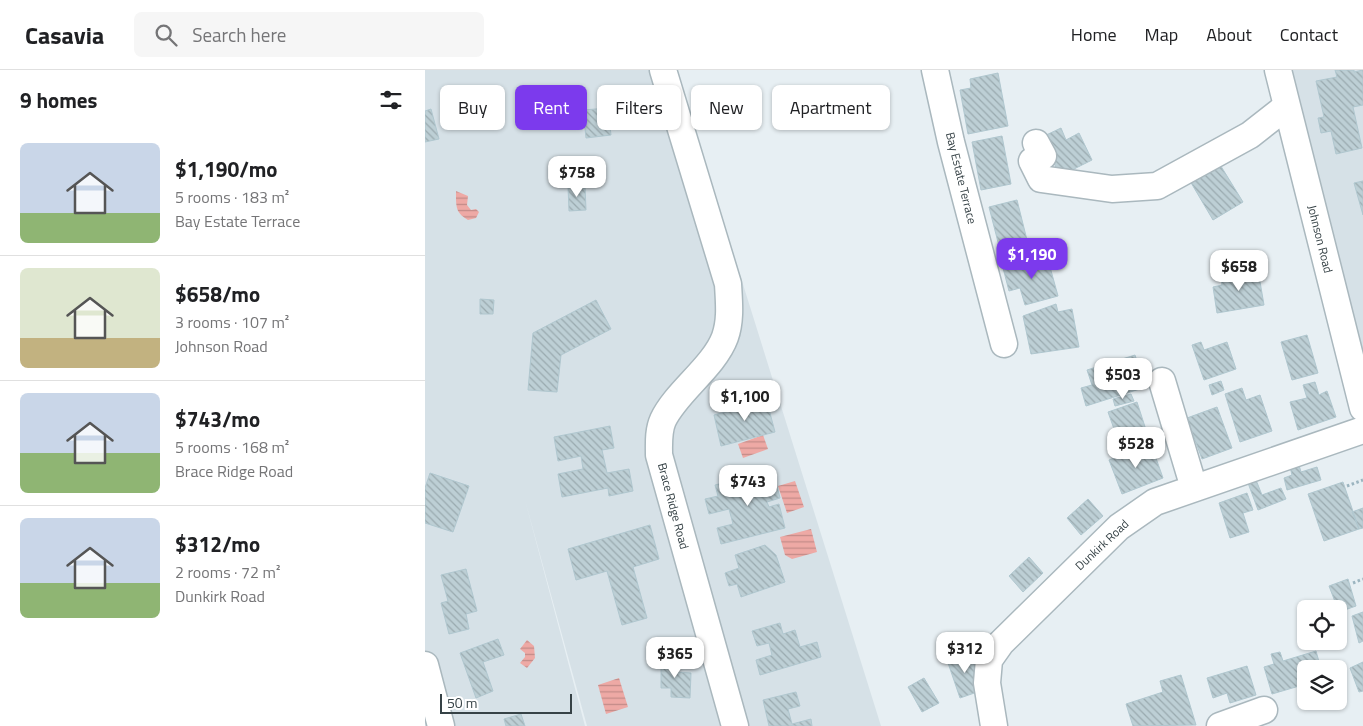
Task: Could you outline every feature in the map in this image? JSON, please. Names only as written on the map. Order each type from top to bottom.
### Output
[{"type":"street","name":"Brace Ridge Road","points":[[663,70],[728,284],[730,309],[725,338],[710,361],[663,420],[659,437],[659,454],[735,726]]},
{"type":"street","name":"Bay Estate Terrace","points":[[935,70],[951,142],[1004,344]]},
{"type":"street","name":"Johnson Road","points":[[1278,70],[1363,408]]},
{"type":"street","points":[[1036,143],[1043,156],[1032,161],[1041,179],[1112,189],[1157,186],[1250,135],[1287,106]]},
{"type":"street","points":[[1162,381],[1193,488]]},
{"type":"street","name":"Dunkirk Road","points":[[994,726],[987,683],[989,660],[1001,643],[1119,527],[1155,502],[1363,430]]},
{"type":"street","points":[[427,681],[441,726]]},
{"type":"street","points":[[1220,726],[1264,710]]},
{"type":"path","points":[[1347,486],[1363,480]]},
{"type":"path","points":[[1353,583],[1363,579]]},
{"type":"shaded area","points":[[425,70],[676,70],[681,85],[597,85],[597,130],[681,130],[681,86],[691,118],[691,130],[695,130],[881,726],[587,726],[525,500],[585,726],[425,726]]},
{"type":"shaded area","points":[[1280,70],[1363,70],[1363,387]]},
{"type":"shaded area","points":[[456,191],[468,196],[467,205],[471,210],[476,209],[479,212],[476,218],[468,220],[458,212]]},
{"type":"shaded area","points":[[763,435],[768,449],[743,458],[738,444]]},
{"type":"shaded area","points":[[795,481],[804,507],[787,513],[778,486]]},
{"type":"shaded area","points":[[811,529],[817,552],[792,559],[785,555],[780,537]]},
{"type":"shaded area","points":[[527,640],[534,646],[535,658],[527,668],[520,663],[525,657],[525,653],[520,649]]},
{"type":"shaded area","points":[[619,678],[628,707],[606,714],[598,685]]},
{"type":"building","points":[[1335,70],[1354,70],[1354,72],[1363,70],[1363,105],[1353,107],[1362,148],[1336,154],[1331,131],[1321,133],[1318,118],[1324,117],[1316,81],[1337,77]]},
{"type":"building","points":[[998,73],[1008,126],[968,134],[960,90],[971,88],[970,79]]},
{"type":"building","points":[[431,109],[439,139],[425,142],[425,111]]},
{"type":"building","points":[[597,109],[597,130],[610,130],[611,135],[586,138],[587,110]]},
{"type":"building","points":[[1061,128],[1066,140],[1079,133],[1092,160],[1060,176],[1042,137]]},
{"type":"building","points":[[1002,136],[1011,184],[981,190],[972,142]]},
{"type":"building","points":[[1219,163],[1243,202],[1213,220],[1190,181]]},
{"type":"building","points":[[1363,181],[1363,215],[1354,183]]},
{"type":"building","points":[[568,186],[585,186],[586,210],[569,211]]},
{"type":"building","points":[[1017,200],[1028,244],[1000,250],[989,207]]},
{"type":"building","points":[[1047,256],[1058,296],[1025,305],[1020,288],[1009,291],[1003,268]]},
{"type":"building","points":[[1258,270],[1264,305],[1217,313],[1213,287],[1222,285],[1221,277]]},
{"type":"building","points":[[480,299],[494,300],[493,314],[480,314]]},
{"type":"building","points":[[596,300],[611,329],[561,355],[557,392],[528,390],[533,333]]},
{"type":"building","points":[[1056,304],[1058,312],[1072,309],[1079,347],[1031,354],[1023,316]]},
{"type":"building","points":[[1307,335],[1318,373],[1292,380],[1281,342]]},
{"type":"building","points":[[1201,342],[1204,350],[1227,342],[1236,369],[1204,380],[1192,345]]},
{"type":"building","points":[[1135,355],[1146,387],[1086,406],[1081,388],[1092,385],[1087,370]]},
{"type":"building","points":[[1221,381],[1224,390],[1212,395],[1209,385]]},
{"type":"building","points":[[1315,382],[1319,395],[1327,391],[1336,417],[1298,430],[1290,402],[1307,398],[1303,385]]},
{"type":"building","points":[[1242,388],[1246,400],[1260,395],[1272,431],[1240,442],[1225,394]]},
{"type":"building","points":[[765,394],[775,432],[721,446],[714,415],[745,407],[743,400]]},
{"type":"building","points":[[1131,394],[1134,401],[1115,406],[1113,399]]},
{"type":"building","points":[[1137,402],[1147,433],[1119,443],[1108,412]]},
{"type":"building","points":[[1217,407],[1232,448],[1202,459],[1187,418]]},
{"type":"building","points":[[610,426],[614,448],[602,450],[607,473],[629,469],[633,491],[609,496],[608,488],[562,497],[558,474],[583,469],[581,456],[558,461],[554,437]]},
{"type":"building","points":[[1151,444],[1163,478],[1122,494],[1109,460]]},
{"type":"building","points":[[1299,465],[1301,472],[1317,467],[1321,480],[1287,490],[1284,478],[1292,475],[1290,467]]},
{"type":"building","points":[[773,470],[780,498],[767,502],[769,507],[779,504],[785,528],[721,544],[717,528],[733,524],[729,509],[709,514],[705,499],[718,496],[715,485]]},
{"type":"building","points":[[430,473],[469,486],[453,532],[425,523],[425,488]]},
{"type":"building","points":[[1256,480],[1262,495],[1281,488],[1286,499],[1258,510],[1248,483]]},
{"type":"building","points":[[1343,482],[1359,529],[1324,541],[1308,494]]},
{"type":"building","points":[[1247,493],[1253,510],[1243,513],[1249,532],[1230,538],[1219,503]]},
{"type":"building","points":[[1088,499],[1103,516],[1081,535],[1067,518]]},
{"type":"building","points":[[1363,508],[1363,528],[1359,529],[1352,512]]},
{"type":"building","points":[[650,525],[659,559],[633,567],[647,618],[622,625],[607,571],[576,580],[568,549]]},
{"type":"building","points":[[765,545],[776,555],[785,582],[741,597],[737,584],[729,586],[725,573],[739,568],[735,555]]},
{"type":"building","points":[[1029,557],[1043,573],[1023,592],[1009,576]]},
{"type":"building","points":[[466,569],[477,611],[466,614],[469,629],[449,634],[441,603],[448,601],[441,575]]},
{"type":"building","points":[[1348,579],[1356,606],[1347,609],[1347,600],[1334,600],[1329,586]]},
{"type":"building","points":[[1363,612],[1363,641],[1359,643],[1352,616]]},
{"type":"building","points":[[780,623],[783,634],[795,630],[800,647],[817,642],[821,657],[760,675],[756,660],[772,655],[769,643],[757,646],[752,631]]},
{"type":"building","points":[[498,639],[504,655],[483,662],[493,691],[476,698],[460,653]]},
{"type":"building","points":[[969,649],[983,690],[960,698],[946,657]]},
{"type":"building","points":[[1316,651],[1318,660],[1297,660],[1297,687],[1272,694],[1264,667],[1274,664],[1271,654],[1280,652],[1283,661]]},
{"type":"building","points":[[661,658],[675,658],[674,672],[691,673],[690,698],[671,697],[671,688],[661,688]]},
{"type":"building","points":[[1363,662],[1363,691],[1359,692],[1350,668]]},
{"type":"building","points":[[1247,666],[1256,695],[1230,703],[1227,693],[1213,698],[1207,678]]},
{"type":"building","points":[[1181,675],[1196,725],[1133,726],[1126,704],[1163,692],[1160,681]]},
{"type":"building","points":[[924,678],[939,703],[922,712],[908,687]]},
{"type":"building","points":[[796,692],[800,706],[788,709],[792,724],[811,719],[812,726],[769,726],[763,700]]},
{"type":"building","points":[[521,714],[525,726],[506,726],[504,719]]}]
